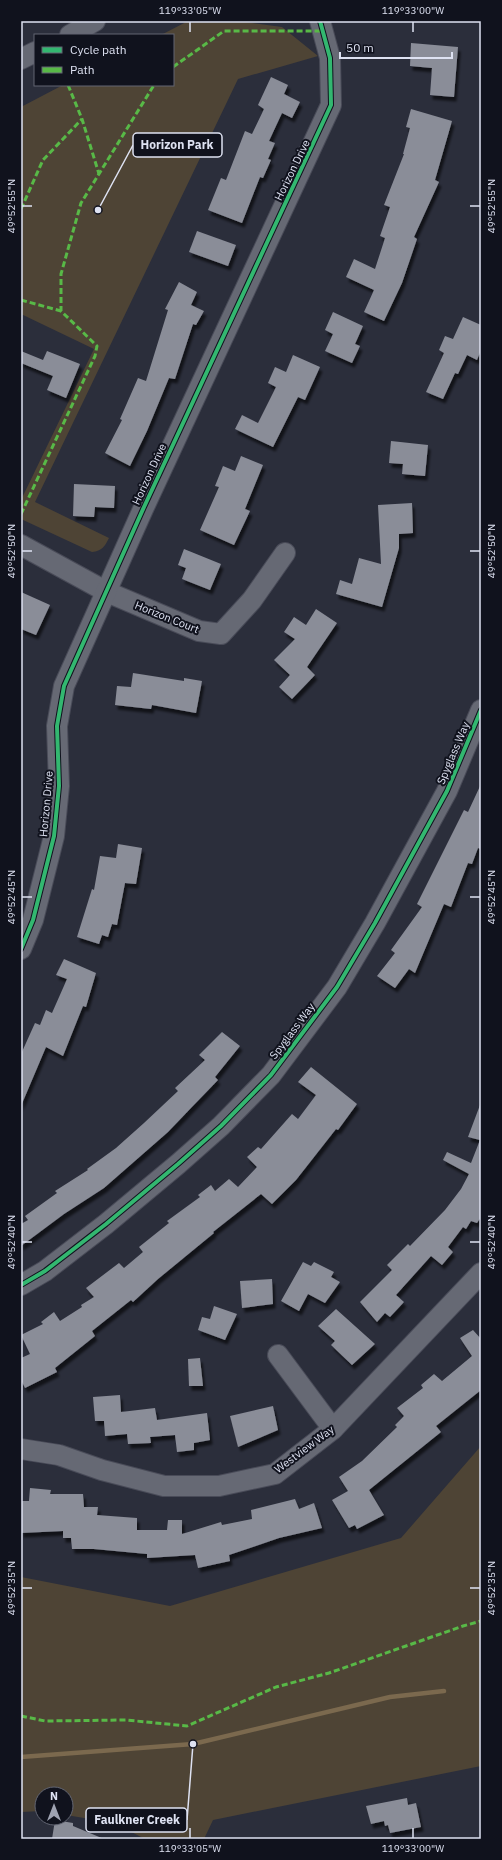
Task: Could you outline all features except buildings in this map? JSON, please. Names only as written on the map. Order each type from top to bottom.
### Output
[{"type":"street","points":[[72,34],[95,21]]},
{"type":"street","name":"Horizon Drive","points":[[21,949],[33,920],[54,836],[59,786],[57,726],[64,686],[144,507],[332,105],[330,58],[320,21]]},
{"type":"street","points":[[21,59],[34,52]]},
{"type":"street","points":[[21,545],[107,592]]},
{"type":"street","name":"Horizon Court","points":[[107,592],[199,631],[221,634],[252,600],[285,554]]},
{"type":"street","name":"Spyglass Way","points":[[21,1285],[45,1271],[106,1224],[178,1164],[221,1126],[271,1075],[337,987],[375,923],[447,791],[481,710]]},
{"type":"street","name":"Westview Way","points":[[21,1449],[59,1455],[102,1470],[164,1486],[220,1486],[275,1474],[333,1429],[481,1273]]},
{"type":"street","points":[[278,1355],[333,1429]]},
{"type":"shaded area","points":[[188,21],[237,21],[282,27],[318,56],[238,79],[35,502],[109,538],[103,548],[92,552],[21,519],[21,500],[94,349],[21,314],[21,107],[61,86],[174,86],[174,34],[163,34]]},
{"type":"shaded area","points":[[481,1446],[481,1766],[213,1820],[204,1839],[145,1839],[114,1823],[74,1816],[74,1786],[34,1786],[34,1811],[21,1812],[21,1577],[170,1606],[401,1538]]},
{"type":"waterway","points":[[21,1757],[193,1744],[390,1697],[444,1691]]},
{"type":"marked path","points":[[174,66],[224,31],[323,31]]},
{"type":"marked path","points":[[68,86],[82,119],[99,174]]},
{"type":"marked path","points":[[21,514],[95,356],[97,346],[61,311],[61,274],[81,203],[153,86]]},
{"type":"marked path","points":[[21,209],[43,160],[82,119]]},
{"type":"marked path","points":[[21,300],[61,311]]},
{"type":"marked path","points":[[21,1716],[45,1721],[126,1720],[187,1726],[276,1687],[329,1673],[481,1621]]},
{"type":"cycle path","points":[[21,949],[33,920],[54,836],[59,786],[57,726],[64,686],[144,507],[331,105],[330,58],[320,21]]},
{"type":"cycle path","points":[[21,1285],[45,1271],[106,1224],[178,1164],[221,1126],[271,1075],[337,987],[375,923],[447,791],[481,710]]},
{"type":"place","name":"Horizon Park","points":[[98,210]]},
{"type":"place","name":"Faulkner Creek","points":[[193,1744]]}]
